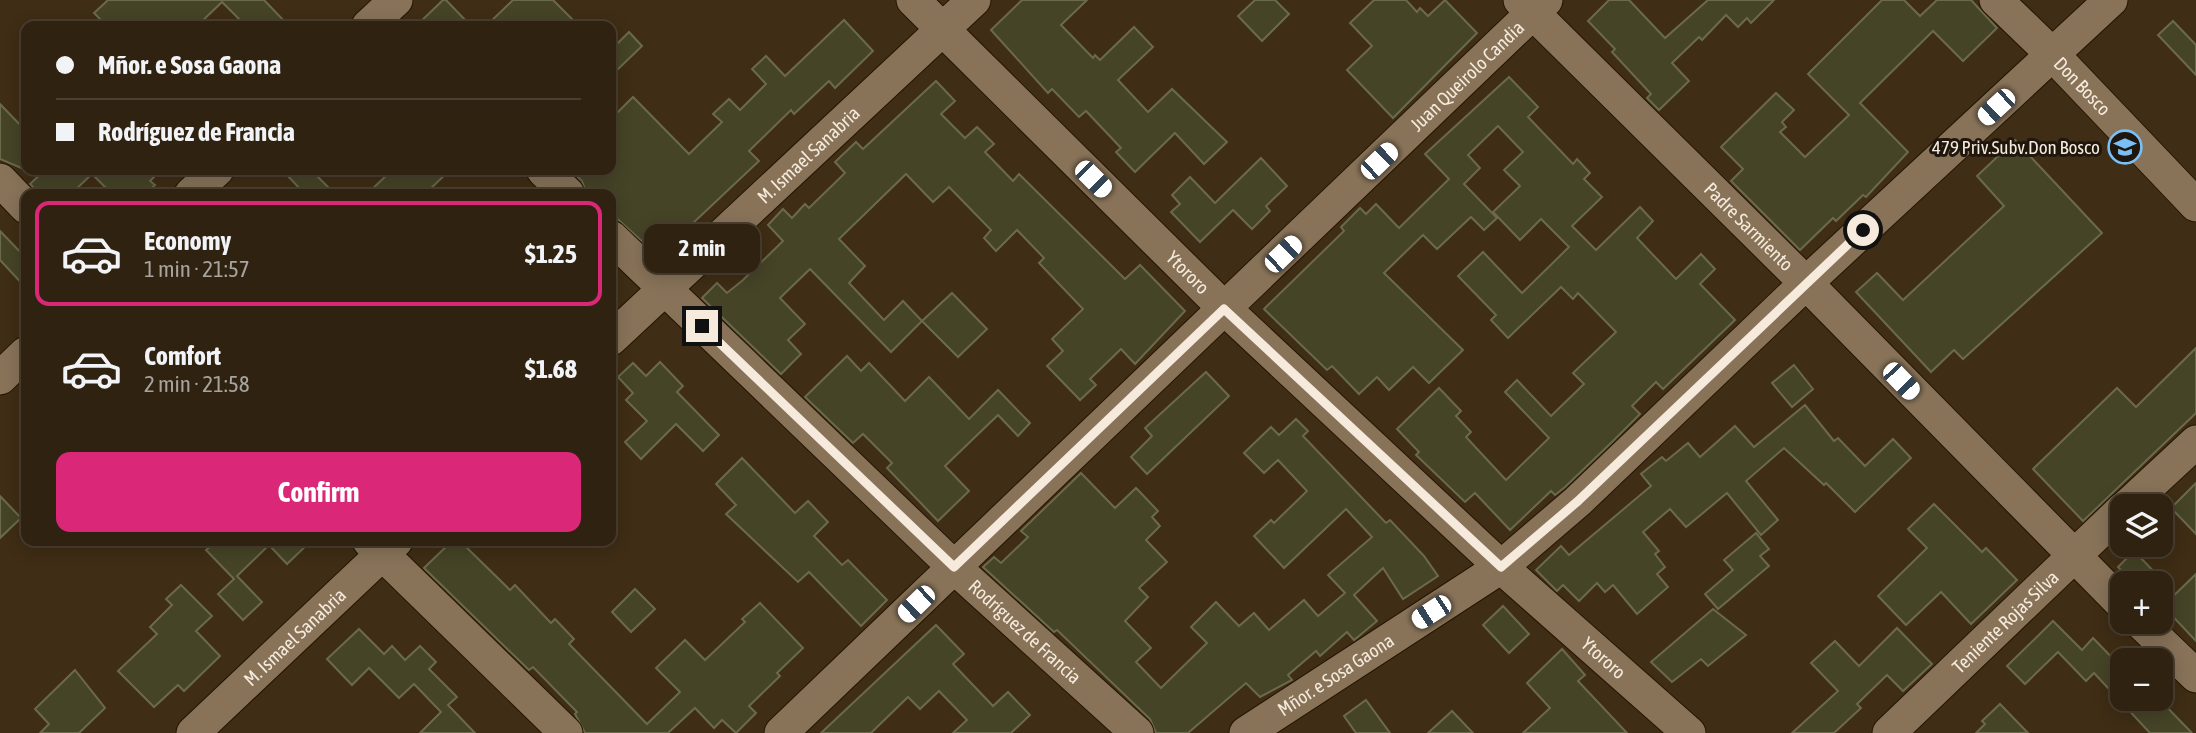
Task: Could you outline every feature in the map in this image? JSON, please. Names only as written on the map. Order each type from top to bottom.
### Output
[{"type":"street","name":"Ytororo","points":[[913,0],[1224,309],[1501,567],[1689,733]]},
{"type":"street","name":"M. Ismael Sanabria","points":[[616,334],[974,0]]},
{"type":"street","name":"Don Bosco","points":[[1996,0],[2053,54],[2196,205]]},
{"type":"street","name":"Mñor. e Sosa Gaona","points":[[1246,733],[1501,567],[1578,501],[1806,283],[2111,0]]},
{"type":"street","name":"Padre Sarmiento","points":[[1533,4],[2110,593]]},
{"type":"street","name":"Juan Queirolo Candia","points":[[781,733],[1224,309],[1533,4]]},
{"type":"street","points":[[196,189],[212,175]]},
{"type":"street","points":[[548,175],[563,189]]},
{"type":"street","points":[[0,180],[21,202]]},
{"type":"street","name":"Rodríguez de Francia","points":[[616,242],[954,567],[1137,733]]},
{"type":"street","points":[[0,378],[21,358]]},
{"type":"street","points":[[2140,494],[2196,442]]},
{"type":"street","name":"Teniente Rojas Silva","points":[[1889,733],[2110,521]]},
{"type":"street","name":"M. Ismael Sanabria","points":[[193,733],[381,546]]},
{"type":"street","points":[[383,546],[566,733]]},
{"type":"street","points":[[2152,634],[2196,676]]},
{"type":"building","points":[[108,0],[264,0],[284,21],[241,21],[222,2],[202,21],[102,21],[94,13]]},
{"type":"building","points":[[446,0],[466,21],[421,21]]},
{"type":"building","points":[[513,0],[553,0],[574,21],[491,21]]},
{"type":"building","points":[[1022,0],[1087,0],[1061,25],[1093,58],[1095,55],[1100,60],[1134,27],[1153,47],[1118,80],[1148,112],[1172,89],[1227,142],[1204,164],[1175,133],[1135,172],[1116,152],[1121,148],[1086,111],[1079,117],[1052,89],[1048,93],[991,30]]},
{"type":"building","points":[[1255,0],[1275,0],[1289,14],[1262,41],[1238,16]]},
{"type":"building","points":[[1374,0],[1406,0],[1417,12],[1420,8],[1428,16],[1445,0],[1477,33],[1393,118],[1347,70],[1372,46],[1350,23]]},
{"type":"building","points":[[1609,0],[1629,0],[1665,38],[1708,0],[1774,0],[1751,23],[1747,18],[1738,27],[1726,15],[1702,40],[1699,37],[1672,63],[1689,81],[1659,110],[1647,98],[1651,94],[1612,52],[1615,49],[1588,21]]},
{"type":"building","points":[[1882,0],[1904,0],[1920,16],[1937,0],[1971,0],[1997,28],[1963,61],[1933,31],[1860,103],[1908,152],[1866,197],[1863,195],[1836,221],[1833,218],[1800,250],[1731,181],[1743,169],[1721,147],[1776,93],[1794,110],[1782,122],[1786,127],[1780,132],[1805,157],[1849,115],[1808,74]]},
{"type":"building","points":[[844,20],[873,51],[835,88],[829,81],[794,114],[791,110],[749,151],[759,161],[658,256],[616,218],[616,189],[585,189],[576,175],[616,175],[616,114],[633,97],[689,154],[722,122],[713,114],[729,99],[740,110],[766,84],[752,69],[766,56],[785,76]]},
{"type":"building","points":[[2173,21],[2196,45],[2196,75],[2158,35]]},
{"type":"building","points":[[629,32],[642,46],[616,71],[616,45]]},
{"type":"building","points":[[1509,77],[1538,107],[1528,117],[1573,164],[1577,159],[1590,173],[1584,179],[1602,197],[1572,226],[1596,250],[1640,207],[1653,221],[1637,238],[1676,279],[1701,254],[1715,269],[1700,284],[1735,320],[1663,389],[1656,382],[1632,406],[1640,414],[1565,487],[1555,495],[1551,491],[1510,530],[1475,493],[1465,502],[1416,455],[1419,452],[1397,429],[1439,388],[1461,411],[1456,416],[1471,432],[1466,437],[1506,480],[1549,438],[1505,392],[1517,380],[1551,416],[1584,384],[1573,373],[1616,332],[1578,293],[1573,299],[1561,287],[1508,338],[1491,320],[1496,315],[1458,276],[1483,252],[1522,293],[1569,247],[1541,219],[1520,240],[1493,212],[1520,186],[1504,170],[1523,152],[1498,126],[1468,155],[1480,168],[1464,184],[1497,218],[1484,230],[1471,217],[1437,249],[1423,235],[1384,273],[1463,350],[1429,383],[1413,367],[1389,390],[1377,377],[1359,394],[1332,366],[1327,370],[1264,309],[1344,231],[1341,227],[1360,208],[1366,214],[1376,204],[1399,228],[1449,179],[1425,154]]},
{"type":"building","points":[[936,81],[955,101],[941,114],[965,138],[977,127],[994,144],[985,152],[1013,181],[1019,174],[1125,279],[1140,265],[1185,311],[1135,364],[1121,349],[1090,379],[1096,385],[1080,400],[1047,366],[1063,351],[1052,339],[1083,309],[1039,263],[1044,258],[1017,230],[996,251],[984,238],[991,230],[949,187],[933,202],[906,174],[839,239],[865,266],[849,283],[884,320],[903,301],[922,321],[891,352],[810,269],[780,298],[805,324],[788,340],[801,354],[781,374],[702,298],[717,283],[727,293],[743,280],[783,241],[768,225],[783,209],[792,218],[805,204],[809,208],[845,173],[835,162],[856,142],[863,149]]},
{"type":"building","points":[[0,104],[21,126],[21,168],[0,159]]},
{"type":"building","points":[[2015,140],[2102,233],[1963,359],[1954,350],[1931,372],[1856,292],[1877,273],[1903,300],[2004,206],[1977,176]]},
{"type":"building","points":[[1261,158],[1287,186],[1266,206],[1270,211],[1252,229],[1233,210],[1200,242],[1171,212],[1180,204],[1172,195],[1190,177],[1215,203]]},
{"type":"building","points":[[40,175],[91,175],[76,189],[35,189],[30,184]]},
{"type":"building","points":[[93,175],[156,175],[150,181],[155,185],[151,189],[107,189]]},
{"type":"building","points":[[287,175],[316,175],[330,189],[300,189]]},
{"type":"building","points":[[387,175],[445,175],[430,189],[372,189]]},
{"type":"building","points":[[0,231],[21,253],[21,283],[0,260]]},
{"type":"building","points":[[952,293],[987,329],[958,357],[922,321]]},
{"type":"building","points":[[2196,348],[2196,413],[2083,521],[2033,469],[2117,388],[2136,407]]},
{"type":"building","points":[[847,356],[861,371],[869,363],[905,401],[929,377],[969,419],[998,390],[1030,423],[1018,436],[998,415],[945,466],[969,491],[938,521],[887,468],[892,463],[863,434],[853,443],[805,397]]},
{"type":"building","points":[[660,362],[683,386],[677,392],[719,435],[703,451],[676,424],[641,459],[625,442],[647,421],[626,400],[633,393],[618,377],[633,363],[646,376]]},
{"type":"building","points":[[1794,365],[1813,389],[1792,407],[1772,383]]},
{"type":"building","points":[[1206,372],[1229,396],[1147,474],[1131,457],[1152,436],[1145,428]]},
{"type":"building","points":[[1805,405],[1834,441],[1838,438],[1865,466],[1893,439],[1911,458],[1855,512],[1826,483],[1824,485],[1784,448],[1746,481],[1778,520],[1761,535],[1727,493],[1686,527],[1670,509],[1643,532],[1659,551],[1655,554],[1665,567],[1657,574],[1668,587],[1637,614],[1613,585],[1605,592],[1597,583],[1579,601],[1563,585],[1557,591],[1536,570],[1561,546],[1569,555],[1651,486],[1641,474],[1662,457],[1666,461],[1688,443],[1700,457],[1735,426],[1754,447]]},
{"type":"building","points":[[1296,419],[1308,431],[1303,436],[1386,523],[1390,520],[1424,556],[1438,576],[1403,599],[1383,568],[1354,595],[1377,621],[1354,640],[1347,632],[1320,656],[1316,651],[1288,675],[1292,680],[1260,697],[1246,683],[1188,733],[1156,733],[1150,719],[1057,630],[1054,632],[983,567],[994,557],[1001,563],[1028,537],[1021,531],[1081,473],[1115,508],[1136,488],[1158,511],[1152,517],[1160,526],[1146,540],[1167,562],[1139,588],[1148,597],[1125,621],[1151,648],[1136,662],[1161,688],[1207,643],[1191,627],[1216,602],[1239,626],[1254,613],[1269,630],[1304,600],[1318,616],[1345,593],[1328,575],[1372,537],[1346,509],[1284,568],[1254,536],[1271,520],[1274,523],[1307,491],[1278,460],[1264,473],[1244,453],[1271,427],[1279,435]]},
{"type":"building","points":[[742,458],[795,513],[808,501],[828,522],[814,536],[842,565],[848,560],[887,600],[861,626],[809,572],[798,582],[726,514],[736,505],[716,484]]},
{"type":"building","points":[[2196,483],[2196,534],[2173,510],[2173,506]]},
{"type":"building","points":[[0,496],[21,518],[0,538]]},
{"type":"building","points":[[1934,504],[1982,552],[1986,548],[2017,580],[1971,624],[1941,592],[1906,625],[1878,596],[1927,548],[1908,529]]},
{"type":"building","points":[[1756,533],[1769,549],[1760,556],[1769,566],[1718,609],[1705,594],[1733,570],[1724,560]]},
{"type":"building","points":[[211,546],[268,546],[237,576],[262,602],[243,620],[218,594],[234,579],[206,550]]},
{"type":"building","points":[[270,546],[306,546],[287,564]]},
{"type":"building","points":[[447,546],[465,546],[510,590],[515,585],[551,623],[555,619],[574,639],[569,644],[647,724],[680,692],[656,668],[685,640],[705,660],[745,622],[742,619],[760,603],[803,648],[777,673],[780,676],[749,706],[756,713],[736,733],[722,720],[714,728],[695,708],[668,733],[585,733],[575,714],[577,712],[533,667],[529,670],[424,568]]},
{"type":"building","points":[[2128,557],[2140,557],[2153,571],[2122,571],[2118,567]]},
{"type":"building","points":[[2196,574],[2196,641],[2173,617],[2173,596]]},
{"type":"building","points":[[181,585],[212,616],[196,631],[220,656],[184,691],[178,685],[154,707],[118,671],[157,634],[150,627],[172,605],[166,599]]},
{"type":"building","points":[[635,589],[655,609],[631,632],[612,612]]},
{"type":"building","points":[[1503,606],[1529,634],[1509,653],[1483,625]]},
{"type":"building","points":[[1713,609],[1746,635],[1708,666],[1701,659],[1672,682],[1651,662]]},
{"type":"building","points":[[2053,621],[2082,650],[2093,638],[2110,656],[2110,690],[2094,673],[2086,681],[2058,652],[2025,684],[2007,666]]},
{"type":"building","points":[[936,625],[964,654],[953,664],[993,706],[1008,692],[1030,715],[1011,733],[953,733],[967,720],[939,691],[920,709],[908,697],[871,733],[821,733]]},
{"type":"building","points":[[1897,628],[1932,664],[1903,691],[1887,675],[1857,704],[1861,708],[1834,733],[1792,733],[1838,691],[1811,663],[1835,641],[1859,666]]},
{"type":"building","points":[[359,629],[384,654],[392,646],[405,660],[420,646],[436,662],[429,669],[457,697],[448,705],[475,733],[420,733],[441,712],[414,684],[399,698],[369,668],[352,685],[327,659]]},
{"type":"building","points":[[1562,649],[1585,675],[1578,681],[1627,733],[1523,733],[1550,708],[1527,683]]},
{"type":"building","points":[[75,670],[105,708],[79,733],[40,733],[49,724],[35,709]]},
{"type":"building","points":[[1366,700],[1390,733],[1356,733],[1344,716]]},
{"type":"building","points":[[2000,704],[2028,733],[1976,733],[1985,724],[1982,721]]},
{"type":"building","points":[[1452,711],[1473,733],[1428,733]]},
{"type":"building","points":[[2129,711],[2171,711],[2192,733],[2150,733]]},
{"type":"place","name":"479 Priv.Subv.Don Bosco","points":[[2125,147]]},
{"type":"route","points":[[702,326],[954,567],[1224,309],[1501,567],[1578,501],[1863,230]]}]
